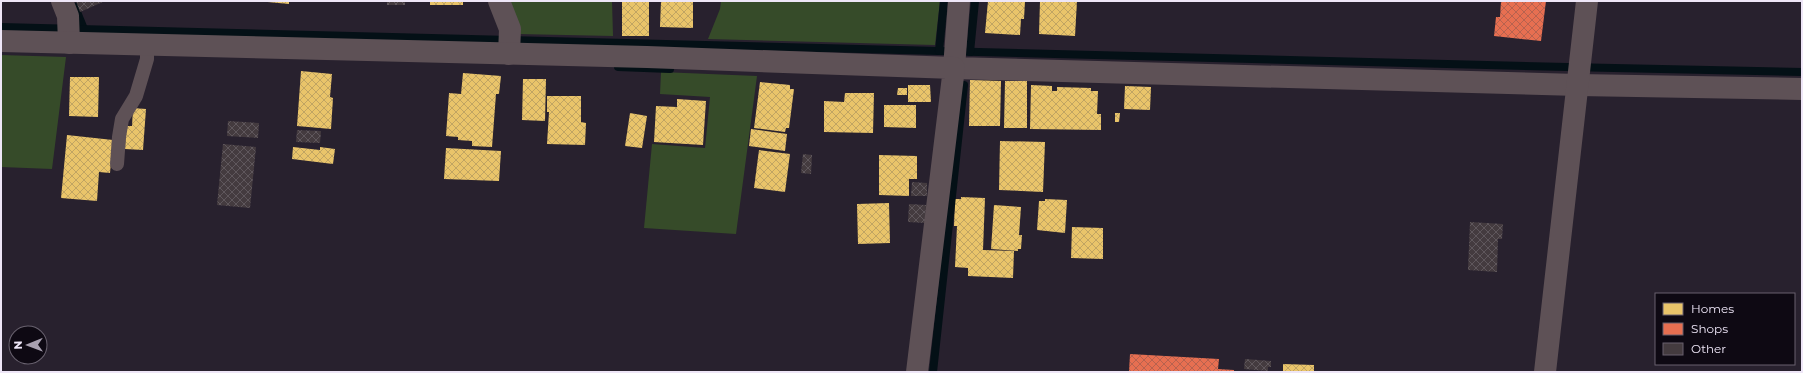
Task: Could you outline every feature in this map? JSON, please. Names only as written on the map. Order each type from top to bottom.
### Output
[{"type":"street","points":[[499,1],[510,29],[509,46]]},
{"type":"street","points":[[917,372],[955,58],[959,1]]},
{"type":"street","points":[[1545,372],[1587,1]]},
{"type":"street","points":[[1,41],[67,25],[147,51],[509,46],[1580,73],[1802,89]]},
{"type":"lane","points":[[117,164],[122,118],[136,96],[147,51]]},
{"type":"green space","points":[[505,1],[612,1],[613,36],[518,34]]},
{"type":"green space","points":[[721,1],[940,1],[935,45],[708,39],[720,9]]},
{"type":"green space","points":[[1,55],[66,57],[52,169],[1,167]]},
{"type":"green space","points":[[661,72],[757,76],[736,234],[644,228],[652,144],[705,148],[710,97],[660,94]]},
{"type":"building: Homes","points":[[257,1],[289,1],[289,4]]},
{"type":"building: Homes","points":[[430,1],[463,1],[463,5],[430,5]]},
{"type":"building: Homes","points":[[622,1],[649,1],[649,36],[622,36]]},
{"type":"building: Homes","points":[[661,1],[693,1],[693,28],[660,27]]},
{"type":"building: Homes","points":[[988,1],[1025,1],[1024,19],[1021,19],[1020,35],[985,33]]},
{"type":"building: Homes","points":[[1040,1],[1077,1],[1075,36],[1039,34]]},
{"type":"building: Homes","points":[[301,71],[332,74],[330,97],[333,98],[331,129],[297,126]]},
{"type":"building: Homes","points":[[463,73],[501,76],[499,94],[496,94],[492,147],[472,146],[472,141],[458,140],[458,137],[446,136],[449,93],[461,94]]},
{"type":"building: Homes","points":[[70,77],[99,77],[98,117],[69,116]]},
{"type":"building: Homes","points":[[523,79],[546,79],[545,121],[522,120]]},
{"type":"building: Homes","points":[[970,80],[1001,81],[1000,126],[969,126]]},
{"type":"building: Homes","points":[[1005,81],[1027,81],[1027,128],[1004,128]]},
{"type":"building: Homes","points":[[760,82],[790,85],[790,89],[794,89],[789,128],[786,128],[785,132],[754,128]]},
{"type":"building: Homes","points":[[908,85],[930,85],[931,102],[908,102]]},
{"type":"building: Homes","points":[[1031,85],[1052,86],[1052,91],[1057,91],[1057,87],[1091,88],[1091,91],[1098,91],[1097,114],[1101,114],[1101,130],[1030,129]]},
{"type":"building: Homes","points":[[1125,86],[1151,87],[1150,110],[1124,109]]},
{"type":"building: Homes","points":[[898,88],[907,88],[907,95],[897,95]]},
{"type":"building: Homes","points":[[845,93],[874,93],[873,133],[824,132],[824,101],[844,102]]},
{"type":"building: Homes","points":[[547,96],[581,96],[581,122],[586,123],[585,145],[547,144],[549,112],[547,112]]},
{"type":"building: Homes","points":[[677,99],[706,101],[703,145],[654,142],[656,106],[677,107]]},
{"type":"building: Homes","points":[[884,105],[916,105],[916,128],[884,127]]},
{"type":"building: Homes","points":[[133,108],[146,109],[143,150],[125,149],[126,126],[132,126]]},
{"type":"building: Homes","points":[[630,113],[647,116],[642,148],[625,146]]},
{"type":"building: Homes","points":[[1115,113],[1120,113],[1119,122],[1115,122]]},
{"type":"building: Homes","points":[[751,129],[787,134],[785,151],[749,146]]},
{"type":"building: Homes","points":[[67,135],[113,140],[110,173],[99,172],[97,201],[61,198]]},
{"type":"building: Homes","points":[[1000,141],[1045,142],[1043,192],[999,190]]},
{"type":"building: Homes","points":[[293,147],[320,150],[320,147],[335,149],[333,164],[292,159]]},
{"type":"building: Homes","points":[[446,148],[501,151],[499,181],[444,179]]},
{"type":"building: Homes","points":[[759,150],[790,154],[785,192],[754,188]]},
{"type":"building: Homes","points":[[879,155],[917,156],[917,179],[909,179],[909,196],[879,195]]},
{"type":"building: Homes","points":[[961,197],[985,198],[983,250],[1014,251],[1013,278],[968,276],[968,268],[955,267],[957,226],[954,226],[955,199],[961,199]]},
{"type":"building: Homes","points":[[1045,199],[1067,200],[1065,233],[1037,230],[1039,201],[1045,201]]},
{"type":"building: Homes","points":[[889,203],[890,243],[858,244],[857,204]]},
{"type":"building: Homes","points":[[994,205],[1021,207],[1019,235],[1022,235],[1021,249],[1018,249],[1018,251],[991,249]]},
{"type":"building: Homes","points":[[1072,227],[1103,228],[1103,259],[1071,258]]},
{"type":"building: Homes","points":[[1283,364],[1314,365],[1314,372],[1283,372]]},
{"type":"building: Shops","points":[[1501,1],[1546,1],[1541,41],[1494,36],[1496,17],[1500,17]]},
{"type":"building: Shops","points":[[1130,354],[1219,359],[1218,369],[1234,370],[1234,372],[1129,372]]},
{"type":"building: Other","points":[[76,1],[105,1],[80,12]]},
{"type":"building: Other","points":[[387,1],[405,1],[405,5],[387,5]]},
{"type":"building: Other","points":[[228,121],[259,123],[258,138],[227,136]]},
{"type":"building: Other","points":[[297,130],[321,131],[320,143],[296,142]]},
{"type":"building: Other","points":[[223,144],[256,147],[250,208],[217,205]]},
{"type":"building: Other","points":[[803,154],[812,155],[811,174],[801,173]]},
{"type":"building: Other","points":[[912,182],[927,183],[927,196],[911,196]]},
{"type":"building: Other","points":[[909,204],[926,205],[925,223],[908,222]]},
{"type":"building: Other","points":[[1470,222],[1503,224],[1502,239],[1498,239],[1497,272],[1468,270]]},
{"type":"building: Other","points":[[1245,359],[1271,361],[1271,367],[1268,367],[1268,371],[1244,369]]},
{"type":"waterway","points":[[939,51],[944,1]]},
{"type":"waterway","points":[[970,52],[975,1]]},
{"type":"waterway","points":[[75,7],[84,29]]},
{"type":"waterway","points":[[1,27],[1802,72]]},
{"type":"waterway","points":[[618,67],[670,69]]},
{"type":"waterway","points":[[933,372],[964,85]]}]
